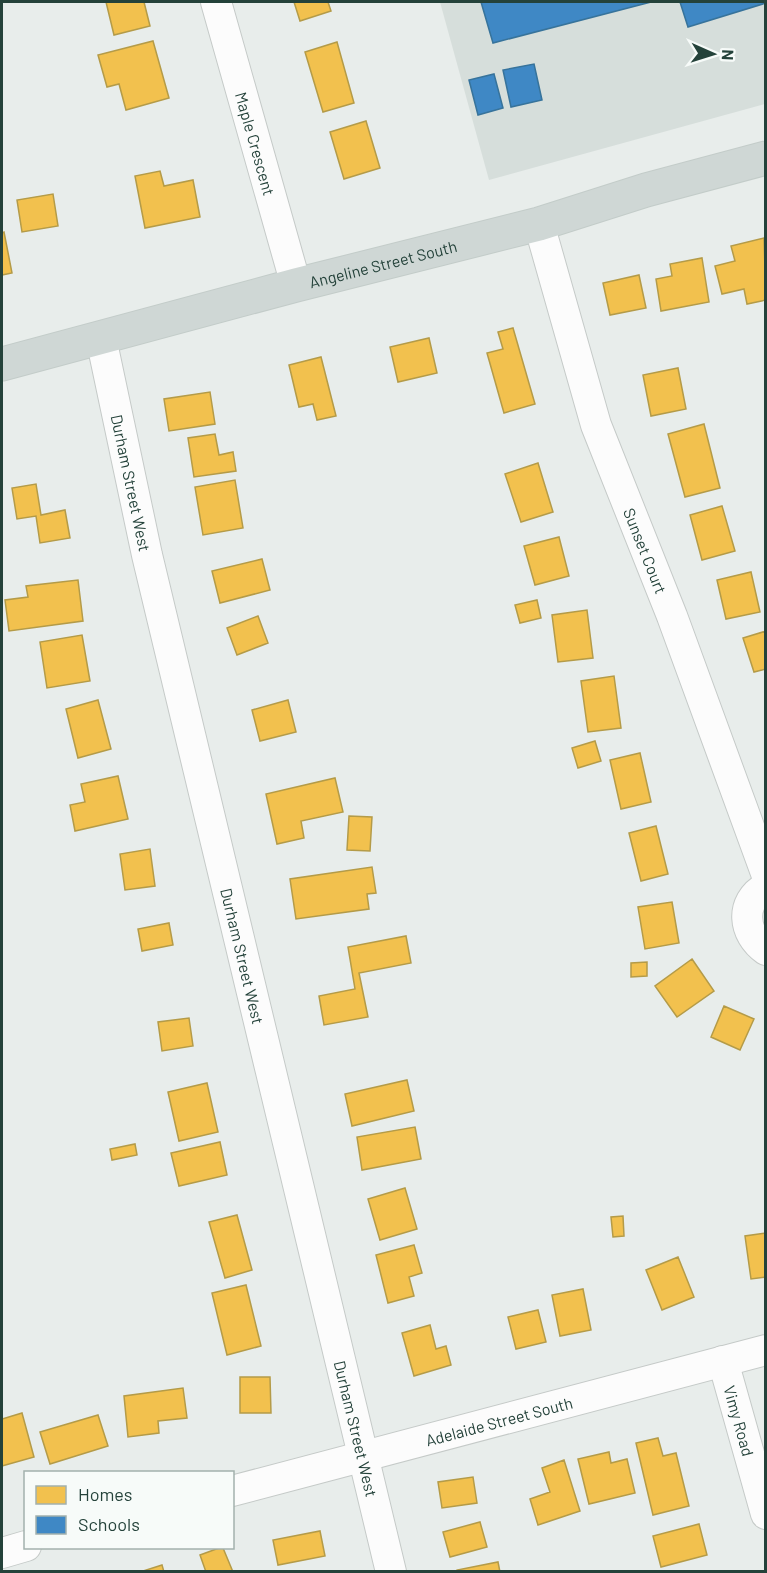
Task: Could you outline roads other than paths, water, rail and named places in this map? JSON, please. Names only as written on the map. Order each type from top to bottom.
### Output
[{"type":"main road","name":"Angeline Street South","points":[[2,364],[296,285],[539,224],[646,190],[765,158]]},
{"type":"street","name":"Maple Crescent","points":[[216,2],[296,285]]},
{"type":"street","name":"Sunset Court","points":[[539,224],[596,425],[672,616],[765,873]]},
{"type":"street","name":"Durham Street West","points":[[101,338],[147,555],[391,1572]]},
{"type":"street","points":[[765,887],[752,900],[747,917],[750,935],[765,951]]},
{"type":"street","name":"Adelaide Street South","points":[[234,1490],[765,1350]]},
{"type":"street","name":"Vimy Road","points":[[723,1361],[765,1514]]},
{"type":"street","points":[[2,1553],[24,1547]]}]
